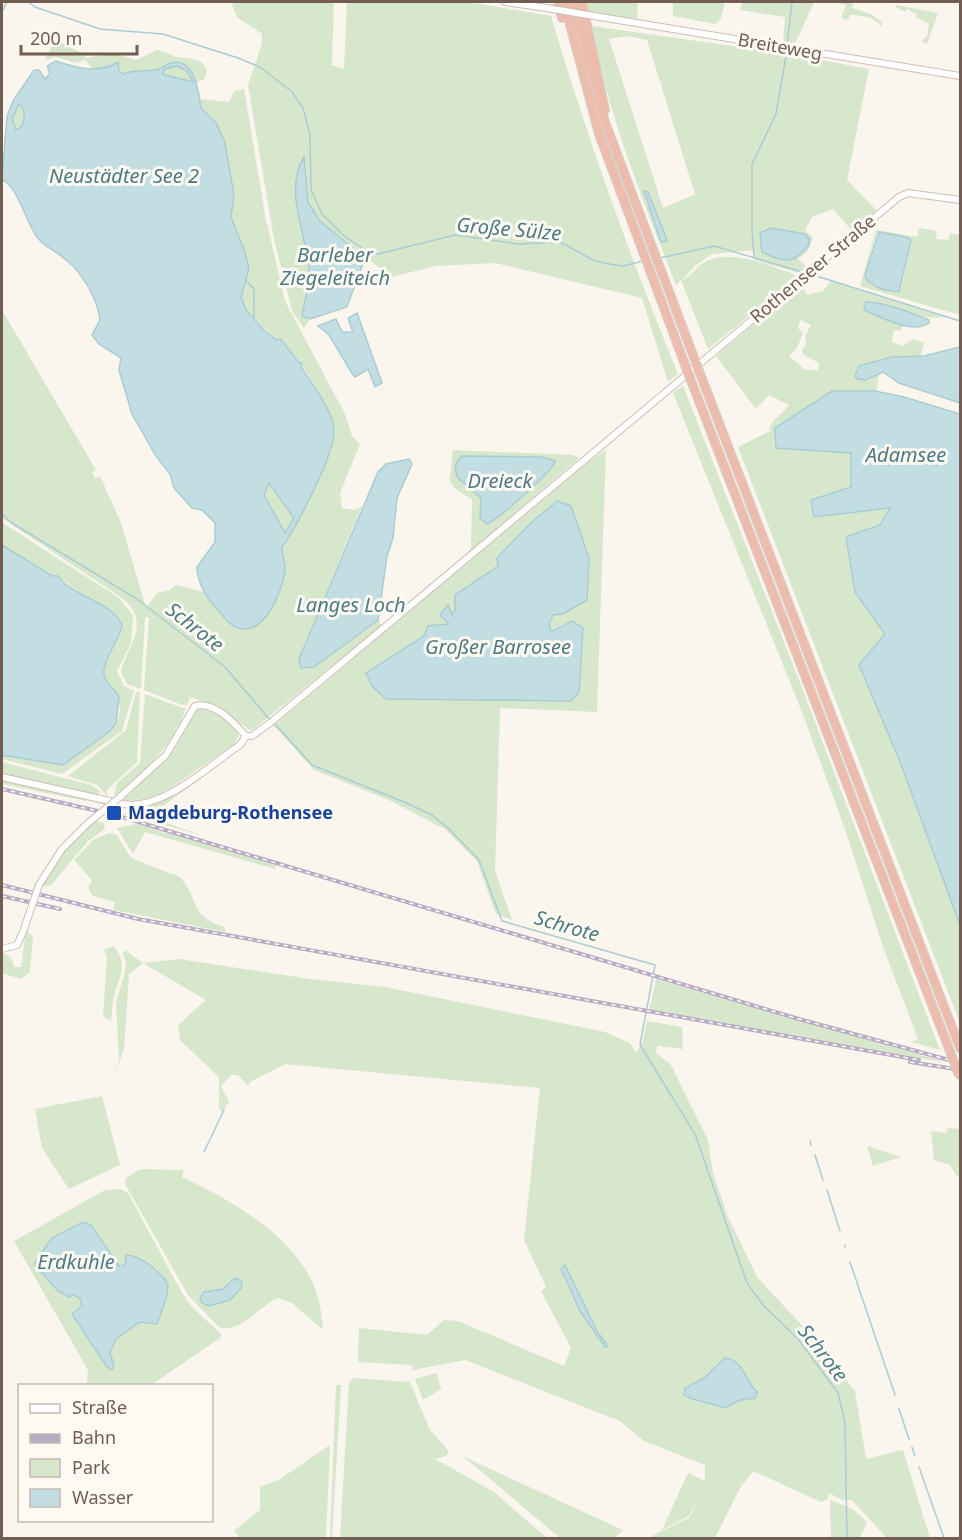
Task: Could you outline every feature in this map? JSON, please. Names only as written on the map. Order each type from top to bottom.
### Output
[{"type":"highway","points":[[558,2],[561,17],[572,37]]},
{"type":"highway","points":[[564,2],[599,134],[689,374],[960,1076]]},
{"type":"highway","points":[[573,2],[605,122],[960,1048]]},
{"type":"highway","points":[[582,2],[605,106],[605,122]]},
{"type":"street","name":"Breiteweg","points":[[505,2],[960,76]]},
{"type":"street","name":"Rothenseer Straße","points":[[2,777],[123,804],[145,805],[165,796],[240,745],[246,736],[254,735],[270,723],[904,194],[960,200]]},
{"type":"street","points":[[2,949],[17,945],[39,885],[58,854],[88,823],[166,755],[195,706],[203,706],[224,714],[246,736]]},
{"type":"green space","points":[[231,2],[334,2],[332,65],[344,69],[347,2],[469,2],[551,16],[610,196],[678,374],[668,382],[642,298],[495,263],[436,266],[391,277],[319,220],[308,202],[304,158],[295,189],[309,271],[302,316],[310,319],[304,328],[292,311],[274,239],[248,85],[262,44],[262,34],[237,17]]},
{"type":"green space","points":[[587,2],[638,2],[637,19],[589,12]]},
{"type":"green space","points":[[673,2],[725,2],[721,18],[715,24],[673,16]]},
{"type":"green space","points":[[742,2],[814,2],[797,40],[792,45],[783,43],[785,17],[740,10]]},
{"type":"green space","points":[[838,2],[854,2],[852,8],[871,14],[882,22],[881,27],[872,19],[864,16],[850,15],[848,20],[841,18],[846,5]]},
{"type":"green space","points":[[896,5],[938,13],[927,44],[921,41],[927,36],[929,24],[907,9],[905,12],[895,7]]},
{"type":"green space","points":[[592,26],[789,54],[869,69],[847,180],[878,212],[853,232],[833,209],[812,217],[805,230],[813,238],[807,252],[798,259],[809,269],[803,274],[754,260],[754,250],[712,254],[696,265],[682,280],[707,261],[728,257],[761,263],[792,273],[796,278],[708,349],[681,280],[676,285],[639,189],[617,125]],"holes":[[[627,36],[647,40],[695,194],[663,208],[609,39]]]},
{"type":"green space","points":[[60,42],[84,54],[85,58],[113,53],[136,60],[157,50],[176,57],[198,61],[207,70],[204,80],[198,81],[196,85],[194,75],[177,63],[161,70],[123,74],[115,63],[110,67],[93,69],[85,60],[77,63],[55,57],[45,60],[51,47]]},
{"type":"green space","points":[[177,66],[187,71],[193,82],[162,74],[165,69]]},
{"type":"green space","points":[[244,89],[266,220],[285,301],[346,416],[352,436],[360,444],[340,493],[342,508],[355,510],[362,506],[299,659],[301,668],[314,667],[378,620],[382,626],[251,731],[220,708],[190,697],[187,705],[182,705],[144,690],[149,618],[145,617],[141,689],[127,684],[121,672],[137,625],[131,607],[122,598],[2,518],[2,310],[96,470],[92,472],[95,478],[100,476],[121,523],[146,608],[157,593],[170,590],[176,585],[204,592],[208,599],[262,620],[282,581],[285,567],[282,547],[292,532],[328,458],[334,430],[326,407],[309,376],[282,340],[276,340],[246,310],[241,297],[249,269],[231,217],[234,195],[225,143],[216,123],[204,114],[199,99],[229,102],[234,91]]},
{"type":"green space","points":[[20,104],[24,118],[21,127],[16,130],[12,119]]},
{"type":"green space","points":[[919,228],[937,231],[936,239],[948,240],[950,233],[960,235],[960,315],[860,286],[876,230],[917,237]],"holes":[[[877,233],[906,236],[911,243],[901,289],[897,293],[866,281],[865,275]]]},
{"type":"green space","points":[[831,281],[944,317],[917,317],[864,310],[903,324],[901,331],[894,330],[892,342],[902,346],[914,339],[924,343],[921,356],[892,357],[859,366],[865,380],[879,374],[876,392],[904,397],[960,414],[852,487],[814,517],[891,507],[880,525],[855,592],[885,634],[859,665],[899,759],[960,925],[960,1023],[738,447],[772,430],[769,429],[773,422],[789,405],[769,395],[756,409],[716,356],[800,285],[807,295],[823,291]],"holes":[[[800,320],[811,325],[805,336],[806,345],[801,350],[804,355],[819,363],[818,371],[804,369],[789,356],[797,348],[803,333],[798,328]]]},
{"type":"green space","points":[[683,386],[799,680],[940,1050],[911,1042],[918,1039],[883,947],[846,832],[802,712],[673,393]]},
{"type":"green space","points":[[453,450],[573,455],[579,458],[471,551],[472,500],[453,487],[450,480]],"holes":[[[461,456],[485,458],[510,504],[491,522],[480,518],[482,499]]]},
{"type":"green space","points":[[606,450],[597,712],[500,708],[495,871],[512,920],[496,914],[477,861],[445,829],[391,801],[314,770],[275,727],[272,727],[587,462]],"holes":[[[540,516],[587,600],[563,614],[553,615],[549,624],[550,632],[563,624],[583,628],[579,692],[571,701],[386,699],[366,673],[424,635],[449,624],[455,610],[455,595],[498,566],[517,540]]]},
{"type":"green space","points":[[269,483],[294,518],[285,533],[264,495]]},
{"type":"green space","points":[[3,523],[119,598],[133,615],[131,643],[117,671],[124,686],[134,691],[122,731],[62,774],[2,759],[2,755],[63,765],[110,731],[120,711],[116,696],[104,678],[103,672],[106,659],[119,637],[121,624],[56,575],[52,576],[2,545]]},
{"type":"green space","points":[[136,692],[140,692],[137,762],[107,790],[107,796],[97,785],[68,776],[126,730]]},
{"type":"green space","points":[[145,694],[186,709],[165,748],[136,778],[114,796],[117,783],[140,763]]},
{"type":"green space","points":[[206,709],[222,716],[240,732],[235,744],[159,796],[146,801],[121,800],[169,756],[196,710]]},
{"type":"green space","points":[[221,760],[224,761],[151,815],[152,818],[201,835],[124,814],[130,809],[115,805],[141,808],[158,803]]},
{"type":"green space","points":[[2,762],[91,785],[100,791],[99,795],[2,775]]},
{"type":"green space","points":[[2,779],[108,801],[104,805],[87,799],[86,801],[2,784]]},
{"type":"green space","points":[[95,820],[104,823],[105,829],[88,841],[51,885],[45,887],[43,882],[61,857]]},
{"type":"green space","points":[[136,824],[161,831],[164,834],[165,832],[276,864],[275,869],[145,832],[133,854],[117,828]]},
{"type":"green space","points":[[109,833],[117,835],[131,858],[180,877],[191,893],[200,913],[213,923],[225,927],[225,932],[113,910],[115,902],[93,896],[88,888],[92,880],[74,860],[93,840]]},
{"type":"green space","points":[[26,931],[33,936],[30,972],[21,979],[2,973],[2,953],[11,957],[14,967],[21,967]]},
{"type":"green space","points":[[114,946],[121,960],[122,971],[113,1000],[111,1021],[103,1017],[107,957],[104,950]]},
{"type":"green space","points":[[125,950],[143,963],[129,974],[124,1050],[112,1080],[119,1060],[116,1002],[125,973],[126,963],[123,953]]},
{"type":"green space","points":[[179,959],[310,979],[385,987],[605,1032],[630,1043],[636,1053],[643,1041],[647,1021],[682,1027],[683,1049],[658,1046],[655,1052],[671,1065],[708,1140],[713,1174],[728,1217],[757,1277],[810,1334],[855,1391],[866,1459],[903,1450],[930,1538],[887,1538],[852,1500],[842,1500],[829,1493],[828,1499],[821,1502],[753,1471],[740,1488],[715,1538],[648,1538],[690,1517],[699,1496],[689,1516],[662,1530],[688,1473],[705,1481],[705,1465],[644,1441],[620,1421],[465,1360],[413,1370],[412,1365],[358,1362],[359,1328],[427,1335],[444,1320],[458,1321],[564,1366],[571,1348],[541,1291],[546,1287],[524,1240],[540,1088],[285,1064],[250,1082],[248,1086],[238,1075],[231,1075],[221,1086],[229,1102],[222,1112],[219,1108],[219,1077],[180,1040],[178,1025],[206,1000],[143,963]]},
{"type":"green space","points":[[656,979],[942,1061],[942,1062],[649,1010]]},
{"type":"green space","points":[[102,1096],[120,1165],[69,1189],[42,1148],[35,1109]]},
{"type":"green space","points":[[948,1128],[960,1129],[960,1175],[957,1176],[950,1165],[934,1160],[931,1131],[946,1133]]},
{"type":"green space","points":[[867,1146],[901,1157],[873,1166]]},
{"type":"green space","points":[[141,1169],[184,1170],[182,1177],[223,1198],[263,1224],[281,1240],[309,1276],[318,1297],[323,1330],[292,1303],[278,1298],[234,1327],[219,1327],[188,1295],[125,1184],[126,1178]],"holes":[[[231,1280],[223,1301],[209,1306],[204,1292],[223,1289]]]},
{"type":"green space","points":[[120,1189],[128,1193],[182,1293],[192,1307],[221,1334],[220,1338],[152,1384],[87,1384],[88,1370],[14,1241],[105,1190]],"holes":[[[83,1222],[119,1266],[124,1266],[126,1255],[131,1255],[157,1272],[168,1287],[157,1324],[140,1322],[116,1339],[110,1353],[114,1363],[111,1370],[72,1314],[82,1306],[80,1298],[73,1295],[69,1297],[56,1289],[44,1273],[35,1267],[34,1262],[52,1238]]]},
{"type":"green space","points":[[437,1373],[441,1389],[423,1400],[415,1379]]},
{"type":"green space","points":[[353,1378],[410,1382],[430,1430],[449,1451],[446,1456],[435,1459],[494,1492],[547,1538],[340,1538],[349,1383]]},
{"type":"green space","points":[[336,1385],[341,1385],[332,1538],[330,1538]]},
{"type":"green space","points":[[330,1445],[326,1538],[240,1538],[234,1531],[260,1510],[260,1487],[280,1479]]},
{"type":"green space","points":[[464,1457],[623,1530],[614,1538],[560,1538]]},
{"type":"green space","points":[[830,1500],[853,1509],[867,1522],[860,1538],[831,1538]]},
{"type":"water","name":"Neustädter See 2","points":[[56,61],[79,68],[95,69],[118,62],[119,71],[123,74],[155,70],[169,64],[179,63],[191,71],[197,86],[201,108],[216,123],[225,143],[234,195],[231,217],[249,269],[241,297],[246,310],[276,340],[281,339],[299,363],[302,363],[301,367],[330,415],[334,431],[333,442],[322,473],[282,547],[285,570],[276,600],[263,620],[255,626],[246,629],[233,626],[212,604],[206,594],[200,583],[197,567],[215,542],[215,523],[202,510],[192,508],[174,488],[170,474],[156,456],[132,414],[119,370],[121,358],[99,344],[92,335],[100,320],[88,287],[72,265],[37,237],[17,196],[12,188],[2,180],[7,116],[13,101],[34,70],[39,70],[45,79],[50,73],[47,66]],"holes":[[[177,66],[187,71],[193,82],[162,74],[165,69]],[[19,104],[24,115],[21,127],[16,130],[12,119]],[[269,483],[294,518],[285,533],[264,495]]]},
{"type":"water","name":"Barleber Ziegeleiteich","points":[[304,157],[308,202],[319,220],[365,258],[347,307],[310,319],[302,316],[309,270],[296,198],[298,170]]},
{"type":"water","points":[[644,191],[648,192],[667,240],[665,242],[661,242]]},
{"type":"water","points":[[772,228],[805,234],[809,238],[809,245],[793,259],[782,260],[770,256],[762,252],[760,233]]},
{"type":"water","points":[[879,232],[911,240],[899,292],[881,289],[867,281],[865,275]]},
{"type":"water","points":[[866,302],[898,308],[929,320],[929,323],[914,327],[897,324],[864,310]]},
{"type":"water","points":[[357,313],[382,383],[375,387],[368,369],[355,377],[353,375],[329,335],[318,326],[336,319],[342,332],[353,332],[348,318]]},
{"type":"water","points":[[960,347],[960,403],[899,383],[883,372],[865,380],[857,379],[855,376],[859,366],[892,357],[924,356]]},
{"type":"water","name":"Adamsee","points":[[832,391],[875,391],[960,414],[960,925],[899,759],[859,665],[885,634],[855,592],[846,537],[880,525],[890,508],[814,517],[811,500],[851,487],[851,453],[776,448],[775,428]]},
{"type":"water","name":"Dreieck","points":[[461,456],[542,457],[555,461],[535,485],[487,524],[480,518],[481,498],[457,477],[455,466]]},
{"type":"water","name":"Langes Loch","points":[[409,459],[412,464],[397,498],[393,538],[387,556],[378,620],[314,667],[301,668],[299,659],[378,472],[386,464]]},
{"type":"water","name":"Großer Barrosee","points":[[557,501],[571,506],[589,558],[587,600],[563,614],[553,615],[549,624],[551,632],[572,621],[583,628],[579,692],[571,701],[386,699],[372,686],[366,673],[424,636],[428,626],[449,624],[440,615],[448,605],[452,615],[455,610],[455,595],[498,566],[497,558],[532,522]]},
{"type":"water","points":[[2,545],[52,576],[58,576],[72,589],[109,609],[122,625],[104,667],[106,681],[119,697],[116,723],[110,731],[63,765],[2,755]]},
{"type":"water","name":"Erdkuhle","points":[[83,1222],[91,1225],[119,1266],[125,1265],[126,1255],[132,1256],[144,1261],[168,1284],[167,1296],[157,1324],[140,1322],[116,1339],[110,1353],[114,1365],[112,1370],[107,1367],[72,1314],[82,1306],[80,1298],[73,1295],[69,1297],[58,1291],[34,1264],[52,1238]]},
{"type":"water","points":[[565,1265],[597,1331],[608,1346],[605,1347],[580,1311],[561,1269]]},
{"type":"water","points":[[235,1278],[242,1281],[241,1288],[230,1300],[209,1306],[202,1303],[200,1298],[204,1292],[223,1289]]},
{"type":"water","points":[[725,1358],[740,1367],[757,1392],[755,1398],[740,1400],[725,1408],[684,1395],[685,1388],[703,1379]]},
{"type":"waterway","points":[[2,12],[7,2]]},
{"type":"waterway","name":"Große Sülze","points":[[28,2],[35,7],[100,29],[163,34],[260,67],[292,92],[303,108],[310,135],[311,190],[322,214],[344,236],[368,252],[378,254],[455,235],[518,244],[560,242],[593,260],[623,266],[643,261]]},
{"type":"waterway","points":[[787,45],[792,2]]},
{"type":"waterway","points":[[754,257],[752,164],[776,114],[787,50]]},
{"type":"waterway","name":"Große Sülze","points":[[660,258],[714,246],[806,273]]},
{"type":"waterway","name":"Große Sülze","points":[[810,274],[960,321]]},
{"type":"waterway","points":[[247,282],[254,289],[254,318]]},
{"type":"waterway","name":"Schrote","points":[[2,514],[12,523],[137,599],[225,667],[270,720]]},
{"type":"waterway","name":"Schrote","points":[[274,723],[312,765],[404,802],[432,815],[448,828],[479,860],[502,921],[655,965],[640,1045],[695,1134],[747,1283],[764,1306],[798,1339],[838,1393],[845,1423],[847,1538]]},
{"type":"waterway","points":[[204,1152],[224,1110]]},
{"type":"waterway","points":[[810,1141],[811,1145]]},
{"type":"waterway","points":[[815,1155],[823,1180]]},
{"type":"waterway","points":[[827,1190],[840,1231]]},
{"type":"waterway","points":[[850,1262],[895,1395]]},
{"type":"waterway","points":[[899,1409],[909,1439]]},
{"type":"waterway","points":[[912,1447],[915,1456]]},
{"type":"waterway","points":[[919,1467],[944,1538]]},
{"type":"railway","points":[[2,789],[115,815],[799,1019],[960,1063]]},
{"type":"railway","points":[[2,885],[138,919],[919,1060]]},
{"type":"railway","points":[[2,896],[60,909]]},
{"type":"railway","points":[[910,1062],[955,1069]]},
{"type":"place","name":"Magdeburg-Rothensee","points":[[114,813]]}]
